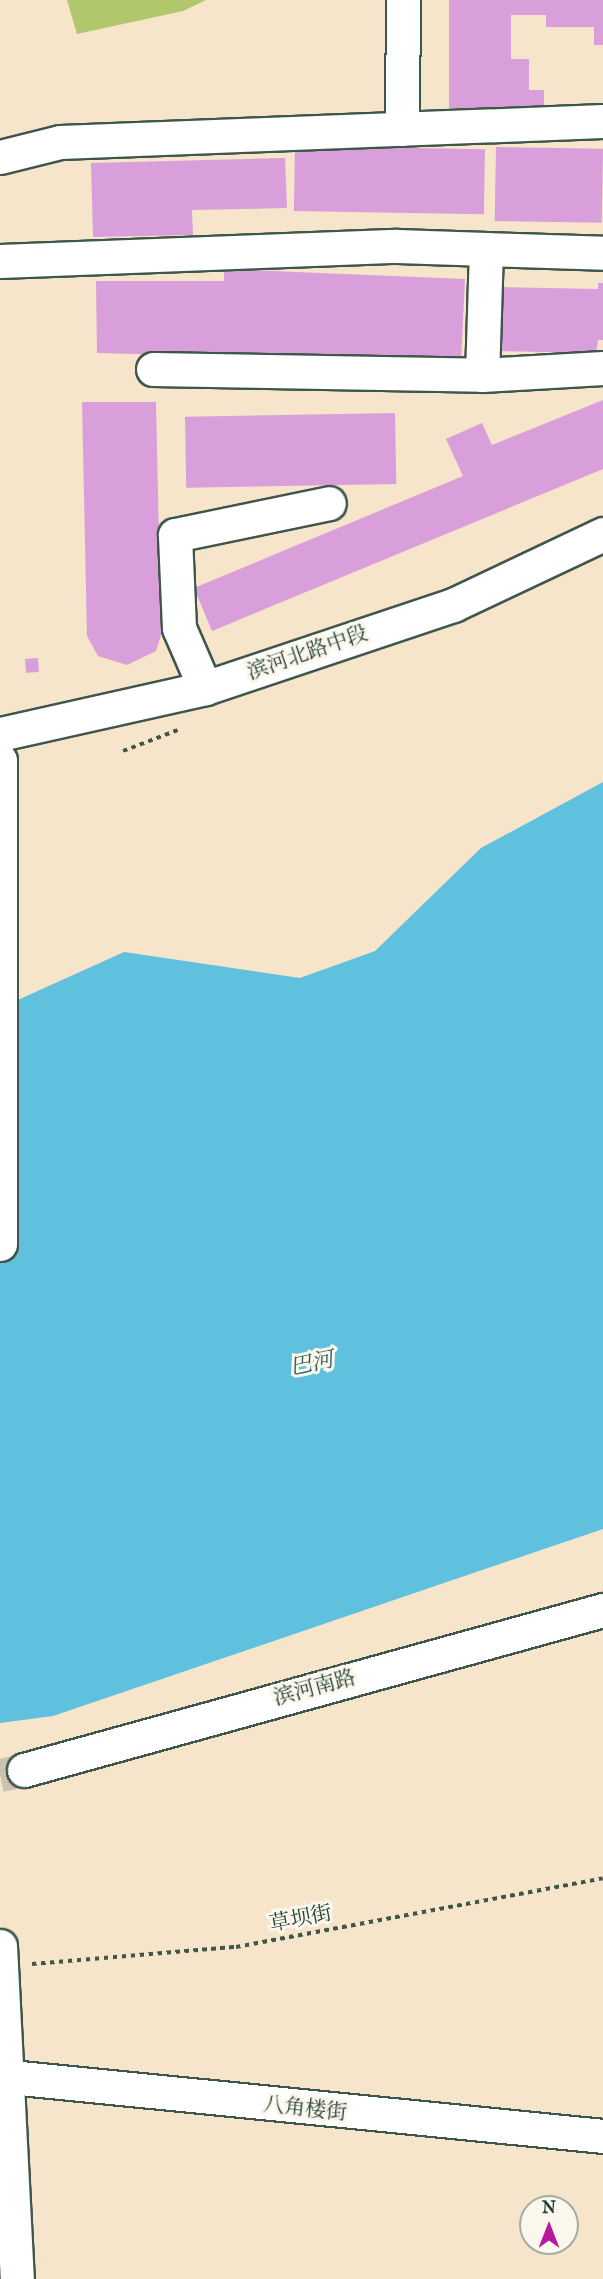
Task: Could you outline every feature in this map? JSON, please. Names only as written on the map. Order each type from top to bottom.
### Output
[{"type":"street","points":[[402,129],[403,0]]},
{"type":"street","points":[[0,157],[60,142],[603,121]]},
{"type":"street","points":[[0,261],[397,246],[603,253]]},
{"type":"street","points":[[482,375],[486,249]]},
{"type":"street","points":[[153,369],[482,375],[603,368]]},
{"type":"street","points":[[206,688],[179,628],[176,535],[329,502]]},
{"type":"street","name":"滨河北路中段","points":[[0,734],[206,688],[453,605],[603,534]]},
{"type":"street","points":[[0,760],[2,813],[0,1244]]},
{"type":"street","name":"滨河南路","points":[[25,1769],[603,1610]]},
{"type":"street","points":[[1,1956],[3,2080],[17,2279]]},
{"type":"street","name":"八角楼街","points":[[3,2080],[603,2136]]},
{"type":"path","name":"草坝街","points":[[1,1956],[236,1947],[603,1878]]},
{"type":"green space","points":[[67,0],[206,0],[183,11],[77,34]]},
{"type":"water","name":"巴河","points":[[603,782],[603,1529],[53,1716],[0,1723],[0,1008],[124,952],[300,978],[375,951],[481,848]]},
{"type":"building","points":[[449,0],[603,0],[603,45],[594,45],[594,27],[546,27],[546,15],[511,15],[511,59],[529,59],[529,90],[544,90],[544,108],[449,108]]},
{"type":"building","points":[[295,146],[485,149],[484,214],[294,211]]},
{"type":"building","points":[[496,147],[603,149],[602,223],[495,221]]},
{"type":"building","points":[[285,158],[287,208],[192,210],[193,235],[93,237],[91,163]]},
{"type":"building","points":[[224,269],[465,279],[461,362],[97,353],[96,281],[224,281]]},
{"type":"building","points":[[598,283],[603,283],[603,340],[598,340],[596,353],[500,351],[501,287],[598,289]]},
{"type":"building","points":[[603,400],[603,469],[212,631],[194,588],[463,476],[446,439],[482,423],[492,445]]},
{"type":"building","points":[[82,402],[156,402],[161,635],[156,651],[127,665],[98,656],[87,636]]},
{"type":"building","points":[[395,413],[396,484],[186,488],[185,417]]},
{"type":"building","points":[[38,658],[39,672],[26,673],[25,659]]},
{"type":"tunnel","points":[[0,1775],[24,1770]]}]
